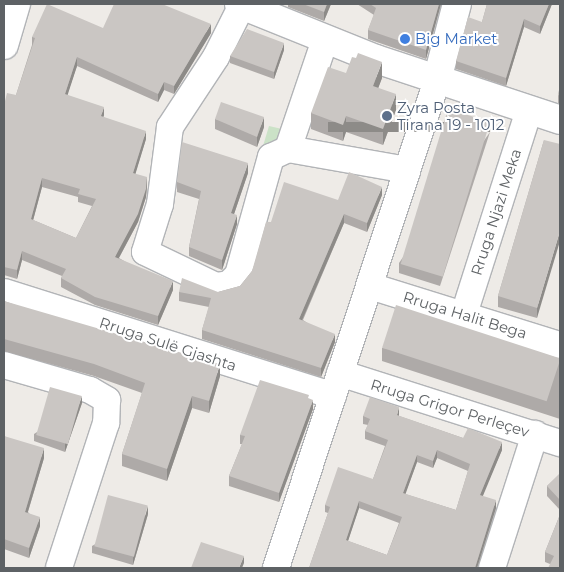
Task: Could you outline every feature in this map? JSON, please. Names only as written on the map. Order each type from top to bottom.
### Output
[{"type":"main road","points":[[4,45],[16,4]]},
{"type":"main road","points":[[241,4],[275,11],[325,40],[437,80],[560,120]]},
{"type":"main road","points":[[437,80],[457,4]]},
{"type":"street","points":[[241,4],[216,57],[170,127],[162,195],[145,252],[216,286],[229,284],[238,275],[271,157],[288,149],[407,170]]},
{"type":"street","points":[[288,149],[325,40]]},
{"type":"street","points":[[276,568],[437,80]]},
{"type":"street","name":"Rruga Njazi Meka","points":[[464,314],[529,110]]},
{"type":"street","name":"Rruga Halit Bega","points":[[370,286],[560,344]]},
{"type":"street","name":"Rruga Sulë Gjashta","points":[[4,292],[336,385]]},
{"type":"street","points":[[4,366],[90,390],[107,400],[106,423],[59,568]]},
{"type":"street","name":"Rruga Grigor Perleçev","points":[[336,385],[534,434],[560,443]]},
{"type":"street","points":[[492,568],[534,434]]},
{"type":"green space","points":[[269,126],[291,131],[260,156]]},
{"type":"building","points":[[47,4],[103,28],[114,4],[162,4],[211,24],[174,86],[164,82],[158,94],[77,57],[65,94],[104,107],[101,116],[146,131],[133,173],[147,177],[146,189],[138,214],[115,257],[173,281],[158,316],[95,297],[61,278],[66,269],[22,251],[17,270],[4,267],[4,105],[7,93],[16,95],[35,38],[32,37]],"holes":[[[42,178],[80,189],[78,194],[96,199],[76,238],[31,219]]]},
{"type":"building","points":[[303,4],[327,4],[324,12]]},
{"type":"building","points":[[370,4],[439,4],[426,50],[368,30],[376,8]]},
{"type":"building","points":[[487,4],[549,4],[540,26],[524,19],[506,78],[456,61],[468,17],[482,22]]},
{"type":"building","points":[[247,29],[284,43],[274,72],[230,56]]},
{"type":"building","points":[[358,53],[382,62],[373,86],[396,94],[383,129],[346,116],[343,125],[311,113],[328,67],[346,73],[352,57],[356,58]]},
{"type":"building","points":[[221,102],[264,117],[257,137],[215,119]]},
{"type":"building","points":[[448,109],[490,122],[443,277],[401,264]]},
{"type":"building","points":[[544,140],[560,144],[560,231],[537,308],[498,296]]},
{"type":"building","points":[[182,142],[248,163],[231,213],[237,215],[222,260],[189,247],[201,191],[177,182]]},
{"type":"building","points":[[349,172],[382,187],[367,223],[344,214],[299,319],[335,334],[321,368],[202,330],[211,298],[179,292],[182,278],[218,292],[240,286],[252,271],[266,222],[271,222],[284,182],[338,200]]},
{"type":"building","points":[[4,301],[220,364],[209,401],[192,396],[167,469],[122,454],[145,383],[94,364],[4,339]]},
{"type":"building","points":[[396,305],[560,358],[547,401],[382,348]]},
{"type":"building","points":[[260,380],[309,395],[308,398],[313,400],[279,493],[229,476],[245,436],[240,435]]},
{"type":"building","points":[[50,387],[82,396],[68,444],[36,435]]},
{"type":"building","points":[[370,397],[399,407],[397,415],[463,438],[468,428],[502,442],[480,495],[496,500],[475,568],[309,568],[330,507],[325,505],[338,467],[373,479],[388,440],[365,431],[370,419],[363,416]],"holes":[[[437,450],[470,464],[456,510],[403,493],[417,455],[433,461]],[[359,501],[402,517],[387,555],[346,540]]]},
{"type":"building","points":[[4,436],[44,448],[25,512],[40,517],[29,548],[4,539]]},
{"type":"building","points":[[560,473],[560,500],[547,486]]},
{"type":"building","points":[[108,495],[148,506],[134,557],[94,546]]},
{"type":"building","points":[[559,517],[560,568],[548,568],[554,556],[545,552]]},
{"type":"building","points":[[201,542],[244,556],[239,568],[191,568]]},
{"type":"place","name":"Big Market","points":[[405,39]]},
{"type":"place","name":"Zyra Posta Tirana 19 - 1012","points":[[387,116]]}]
